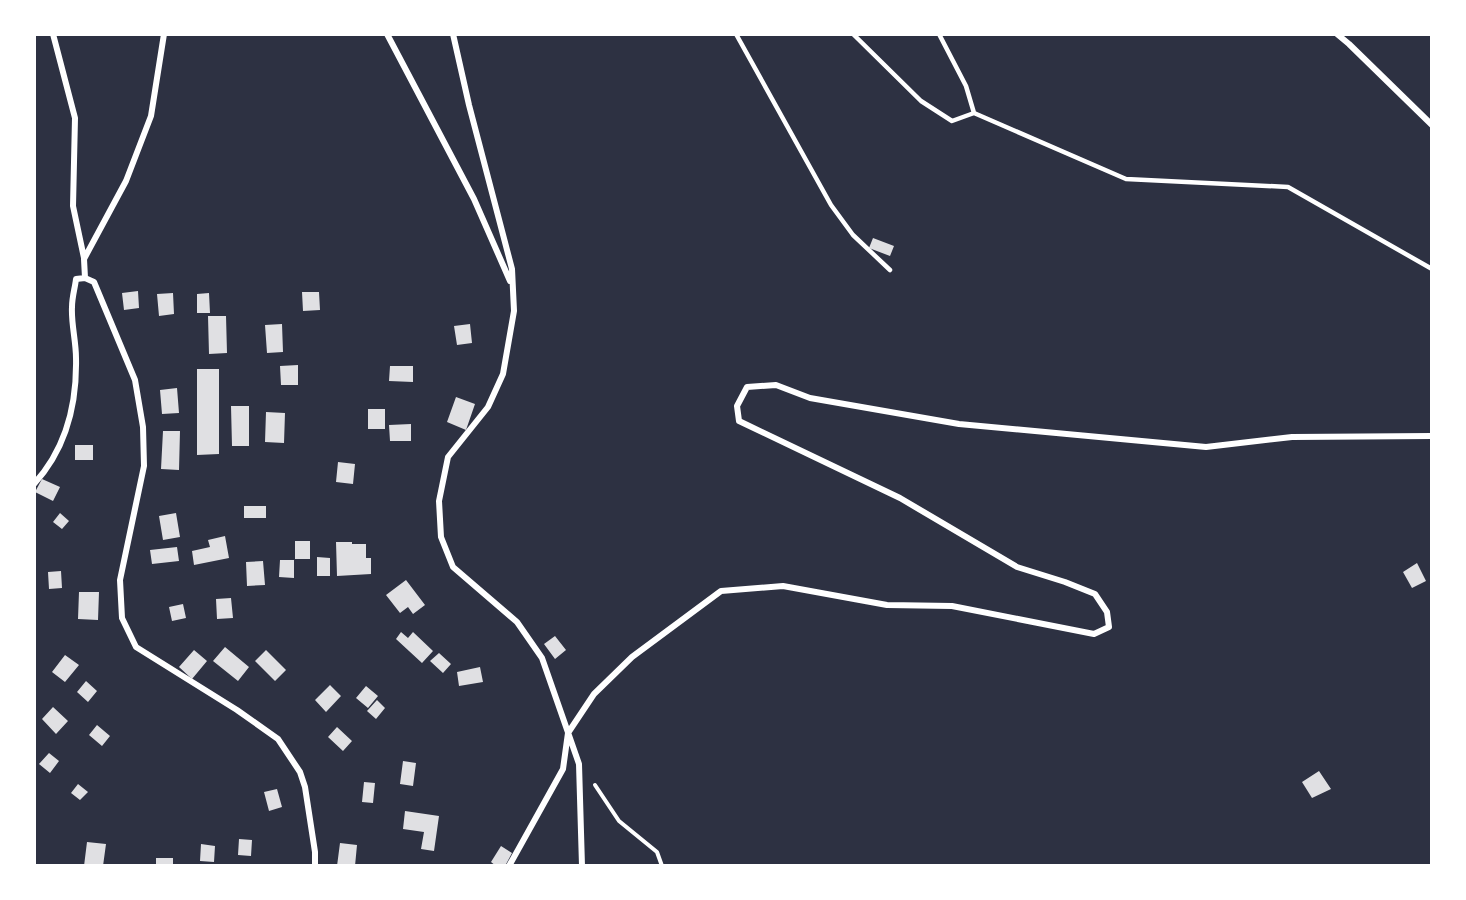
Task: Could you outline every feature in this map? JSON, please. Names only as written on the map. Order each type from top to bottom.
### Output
[{"type":"street","points":[[53,34],[75,118],[73,206],[84,258],[85,278]]},
{"type":"street","points":[[84,258],[126,181],[151,116],[164,34]]},
{"type":"street","points":[[387,34],[474,199],[512,286]]},
{"type":"street","points":[[453,34],[512,269],[514,311],[503,374],[488,407],[448,456],[440,501],[441,537],[453,567],[517,622],[542,658],[579,764],[582,866]]},
{"type":"street","points":[[1337,34],[1431,125]]},
{"type":"street","points":[[34,484],[46,471],[63,439],[70,414],[76,384],[72,308],[76,279],[85,278],[94,282],[135,380],[143,427],[144,466],[120,580],[122,618],[136,647],[237,710],[278,739],[300,771],[305,787],[315,866]]},
{"type":"street","points":[[509,866],[563,769],[568,733],[594,694],[632,657],[721,591],[783,586],[887,605],[952,606],[1094,634],[1109,627],[1107,612],[1095,594],[1017,567],[900,498],[739,421],[737,406],[747,387],[776,386],[810,398],[959,424],[1206,447],[1292,437],[1431,436]]},
{"type":"lane","points":[[736,34],[831,205],[853,235],[890,270]]},
{"type":"lane","points":[[853,34],[921,101],[952,121],[974,113],[1126,180],[1288,188],[1431,269]]},
{"type":"lane","points":[[939,34],[966,86],[974,113]]},
{"type":"path","points":[[579,764],[619,820],[657,852],[662,866]]},
{"type":"building","points":[[873,238],[894,246],[890,256],[869,248]]},
{"type":"building","points":[[138,291],[139,308],[124,310],[122,293]]},
{"type":"building","points":[[302,292],[319,292],[320,310],[303,311]]},
{"type":"building","points":[[173,293],[174,314],[159,316],[157,294]]},
{"type":"building","points":[[209,293],[210,313],[197,313],[197,294]]},
{"type":"building","points":[[208,316],[226,316],[227,353],[209,354]]},
{"type":"building","points":[[282,324],[283,352],[267,353],[265,325]]},
{"type":"building","points":[[470,324],[472,343],[457,345],[454,326]]},
{"type":"building","points":[[298,365],[298,385],[281,385],[280,366]]},
{"type":"building","points":[[390,366],[413,366],[413,382],[389,381]]},
{"type":"building","points":[[197,369],[219,369],[219,454],[197,455]]},
{"type":"building","points":[[177,388],[179,413],[162,414],[160,390]]},
{"type":"building","points":[[456,397],[475,404],[466,430],[447,422]]},
{"type":"building","points":[[231,406],[249,406],[249,446],[232,446]]},
{"type":"building","points":[[368,409],[385,409],[385,429],[368,429]]},
{"type":"building","points":[[266,412],[285,413],[284,443],[265,442]]},
{"type":"building","points":[[411,424],[411,441],[390,441],[389,425]]},
{"type":"building","points":[[163,431],[180,431],[179,470],[161,469]]},
{"type":"building","points":[[75,445],[93,445],[93,460],[75,460]]},
{"type":"building","points":[[338,462],[355,464],[353,484],[336,482]]},
{"type":"building","points":[[42,479],[60,487],[53,501],[35,492]]},
{"type":"building","points":[[244,506],[266,506],[266,518],[244,518]]},
{"type":"building","points":[[60,513],[69,521],[62,529],[53,522]]},
{"type":"building","points":[[176,513],[180,537],[163,540],[159,516]]},
{"type":"building","points":[[225,536],[229,558],[194,565],[192,551],[210,547],[208,540]]},
{"type":"building","points":[[295,541],[310,541],[310,559],[295,559]]},
{"type":"building","points":[[336,542],[366,544],[366,558],[371,558],[371,574],[337,576]]},
{"type":"building","points":[[177,547],[179,561],[152,564],[150,550]]},
{"type":"building","points":[[317,557],[330,558],[330,576],[317,576]]},
{"type":"building","points":[[280,560],[294,560],[294,578],[279,577]]},
{"type":"building","points":[[263,561],[265,585],[247,586],[246,562]]},
{"type":"building","points":[[1417,563],[1426,581],[1412,588],[1403,572]]},
{"type":"building","points":[[61,571],[62,588],[49,589],[48,572]]},
{"type":"building","points":[[406,580],[425,605],[413,614],[408,607],[400,613],[386,595]]},
{"type":"building","points":[[79,592],[99,592],[98,620],[78,619]]},
{"type":"building","points":[[231,598],[233,618],[217,619],[216,599]]},
{"type":"building","points":[[183,604],[186,618],[172,621],[169,607]]},
{"type":"building","points":[[401,632],[408,638],[413,632],[433,651],[422,663],[396,639]]},
{"type":"building","points":[[555,636],[566,650],[555,659],[544,644]]},
{"type":"building","points":[[225,647],[249,667],[238,681],[213,661]]},
{"type":"building","points":[[194,650],[207,661],[192,679],[179,667]]},
{"type":"building","points":[[266,650],[286,670],[275,681],[255,661]]},
{"type":"building","points":[[439,653],[451,664],[443,673],[430,661]]},
{"type":"building","points":[[65,655],[79,665],[65,682],[52,672]]},
{"type":"building","points":[[480,667],[483,682],[459,686],[457,672]]},
{"type":"building","points":[[86,681],[97,691],[88,702],[77,692]]},
{"type":"building","points":[[330,685],[341,696],[326,712],[315,700]]},
{"type":"building","points":[[366,686],[378,696],[368,708],[356,698]]},
{"type":"building","points":[[377,700],[385,708],[376,719],[367,711]]},
{"type":"building","points":[[53,707],[68,721],[56,734],[42,719]]},
{"type":"building","points":[[97,725],[110,736],[102,746],[89,735]]},
{"type":"building","points":[[337,727],[352,741],[343,751],[328,737]]},
{"type":"building","points":[[49,753],[59,761],[50,773],[39,764]]},
{"type":"building","points":[[403,761],[416,763],[413,786],[400,784]]},
{"type":"building","points":[[1319,771],[1331,789],[1312,798],[1302,782]]},
{"type":"building","points":[[364,782],[375,783],[373,803],[362,802]]},
{"type":"building","points":[[78,784],[88,792],[80,800],[71,793]]},
{"type":"building","points":[[277,789],[282,807],[269,811],[264,792]]},
{"type":"building","points":[[405,811],[439,816],[434,851],[421,849],[424,832],[403,829]]},
{"type":"building","points":[[239,839],[252,840],[251,856],[238,855]]},
{"type":"building","points":[[87,842],[106,844],[103,866],[84,866]]},
{"type":"building","points":[[340,843],[357,845],[355,866],[337,866]]},
{"type":"building","points":[[201,844],[215,846],[214,862],[200,861]]},
{"type":"building","points":[[501,846],[512,853],[505,866],[496,866],[491,862]]},
{"type":"building","points":[[156,858],[173,858],[173,866],[156,866]]}]
